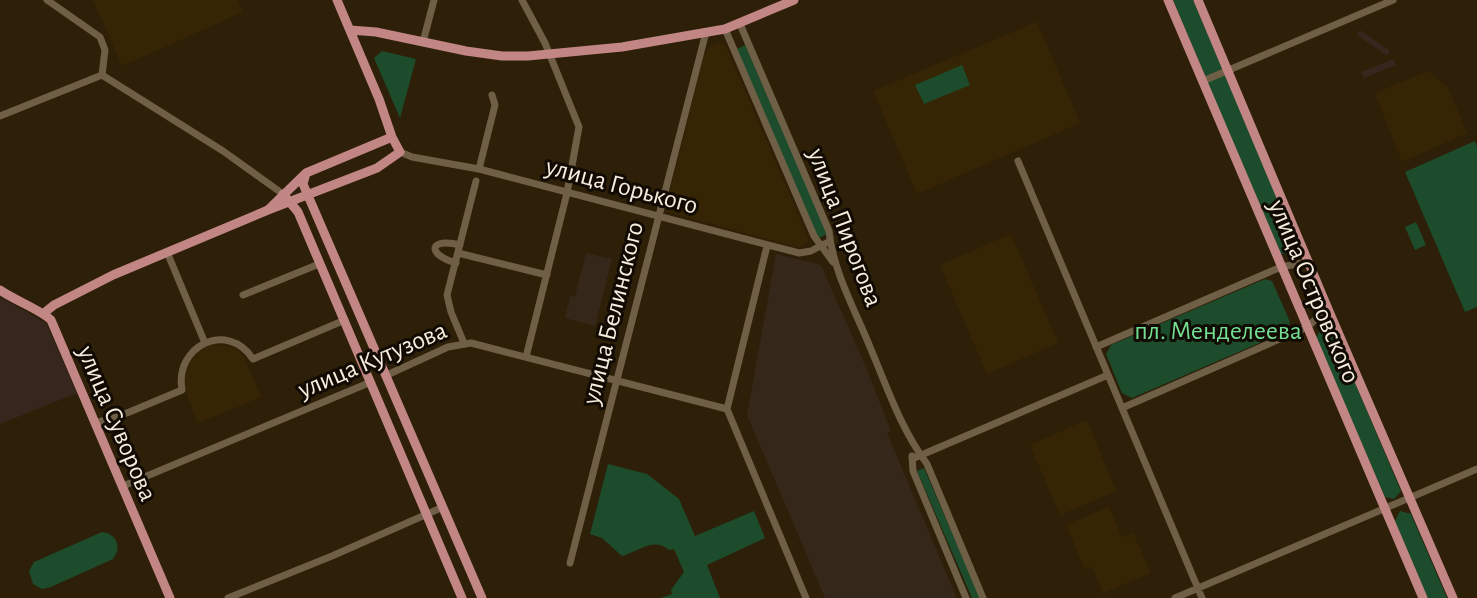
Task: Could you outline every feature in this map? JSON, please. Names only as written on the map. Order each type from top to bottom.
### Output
[{"type":"main road","points":[[0,290],[22,304],[44,313],[54,305],[113,275],[377,168],[400,152],[391,136],[379,99],[337,0]]},
{"type":"main road","points":[[350,30],[502,56],[550,54],[622,47],[725,29],[794,0]]},
{"type":"main road","name":"улица Островского","points":[[1168,0],[1423,598]]},
{"type":"main road","name":"улица Островского","points":[[1198,0],[1453,598]]},
{"type":"main road","points":[[268,210],[306,173],[391,136]]},
{"type":"main road","points":[[306,173],[302,181],[482,598]]},
{"type":"main road","points":[[286,191],[309,196]]},
{"type":"main road","points":[[286,191],[298,212],[345,320],[462,598]]},
{"type":"main road","name":"улица Суворова","points":[[44,313],[54,327],[170,598]]},
{"type":"main road","name":"улица Кутузова","points":[[371,382],[387,375]]},
{"type":"street","points":[[47,0],[100,37],[105,50],[102,75]]},
{"type":"street","points":[[423,42],[434,0]]},
{"type":"street","points":[[522,0],[550,54],[579,127],[567,193],[526,357]]},
{"type":"street","points":[[1203,82],[1393,0]]},
{"type":"street","name":"улица Пирогова","points":[[740,24],[829,231],[836,265],[912,445],[916,457],[913,471],[966,598]]},
{"type":"street","name":"улица Пирогова","points":[[725,29],[814,236],[836,265]]},
{"type":"street","name":"улица Белинского","points":[[570,563],[706,32]]},
{"type":"street","points":[[0,116],[102,75]]},
{"type":"street","points":[[102,75],[286,191]]},
{"type":"street","points":[[479,169],[495,105],[492,95]]},
{"type":"street","name":"улица Горького","points":[[400,152],[479,169],[799,253],[830,241]]},
{"type":"street","points":[[1018,161],[1202,598]]},
{"type":"street","points":[[464,343],[447,295],[476,181]]},
{"type":"street","points":[[456,262],[441,258],[437,254],[436,248],[440,243],[446,241],[459,249],[547,275]]},
{"type":"street","points":[[767,246],[727,409],[806,598]]},
{"type":"street","points":[[167,252],[205,343]]},
{"type":"street","points":[[1096,347],[1281,267],[1308,262]]},
{"type":"street","points":[[243,295],[319,264]]},
{"type":"street","points":[[1122,408],[1307,327],[1322,314],[1326,304]]},
{"type":"street","points":[[95,423],[182,390],[182,367],[189,355],[205,343],[226,340],[240,345],[253,359],[345,320]]},
{"type":"street","name":"улица Кутузова","points":[[387,375],[448,347],[471,343],[727,409]]},
{"type":"street","points":[[916,457],[1108,375]]},
{"type":"street","name":"улица Кутузова","points":[[123,486],[371,382]]},
{"type":"street","name":"улица Пирогова","points":[[916,457],[927,464],[983,598]]},
{"type":"street","points":[[1175,598],[1477,468]]},
{"type":"street","points":[[228,598],[443,507]]},
{"type":"shaded area","points":[[93,0],[238,0],[243,12],[122,66]]},
{"type":"shaded area","points":[[1037,22],[1080,123],[917,194],[873,91]]},
{"type":"shaded area","points":[[1360,30],[1390,51],[1387,56],[1357,35]]},
{"type":"shaded area","points":[[719,42],[726,46],[809,240],[800,248],[665,211],[704,55],[711,45]]},
{"type":"shaded area","points":[[1393,59],[1396,65],[1364,78],[1361,72]]},
{"type":"shaded area","points":[[1428,71],[1448,88],[1467,133],[1402,162],[1375,93]]},
{"type":"shaded area","points":[[1011,234],[1058,343],[987,374],[940,265]]},
{"type":"shaded area","points":[[586,253],[612,259],[595,326],[565,318],[570,296],[575,297]]},
{"type":"shaded area","points":[[776,254],[821,265],[865,365],[891,431],[887,433],[957,598],[825,598],[747,415]]},
{"type":"shaded area","points":[[0,297],[46,323],[77,393],[0,424]]},
{"type":"shaded area","points":[[213,344],[234,347],[244,357],[261,397],[198,423],[184,386],[184,373],[189,359],[200,349]]},
{"type":"shaded area","points":[[1087,420],[1116,491],[1060,515],[1030,445]]},
{"type":"shaded area","points":[[1109,507],[1122,537],[1133,533],[1151,573],[1103,593],[1092,567],[1085,570],[1066,525]]},
{"type":"green space","points":[[1173,0],[1193,0],[1223,70],[1206,78]]},
{"type":"green space","points":[[745,45],[828,234],[818,238],[737,49]]},
{"type":"green space","points":[[382,51],[416,59],[400,118],[374,58]]},
{"type":"green space","points":[[962,65],[970,85],[924,104],[915,85]]},
{"type":"green space","points":[[1224,72],[1297,245],[1290,255],[1279,253],[1207,81]]},
{"type":"green space","points":[[1475,141],[1477,307],[1465,312],[1405,172]]},
{"type":"green space","points":[[1416,222],[1426,245],[1415,250],[1405,227]]},
{"type":"green space","name":"пл. Менделеева","points":[[1265,279],[1272,281],[1290,322],[1287,331],[1132,398],[1122,393],[1106,354],[1111,345]]},
{"type":"green space","points":[[1322,326],[1333,331],[1401,491],[1394,499],[1385,497],[1316,338]]},
{"type":"green space","points":[[608,464],[647,474],[679,499],[695,536],[754,511],[765,538],[707,565],[720,598],[661,598],[672,594],[671,590],[684,572],[674,549],[652,545],[622,556],[602,538],[590,534]]},
{"type":"green space","points":[[924,468],[980,598],[972,598],[917,471]]},
{"type":"green space","points":[[1400,511],[1411,514],[1447,598],[1427,598],[1395,521]]},
{"type":"green space","points":[[102,532],[111,535],[116,542],[117,550],[113,559],[51,587],[42,589],[33,584],[29,571],[34,562]]}]
